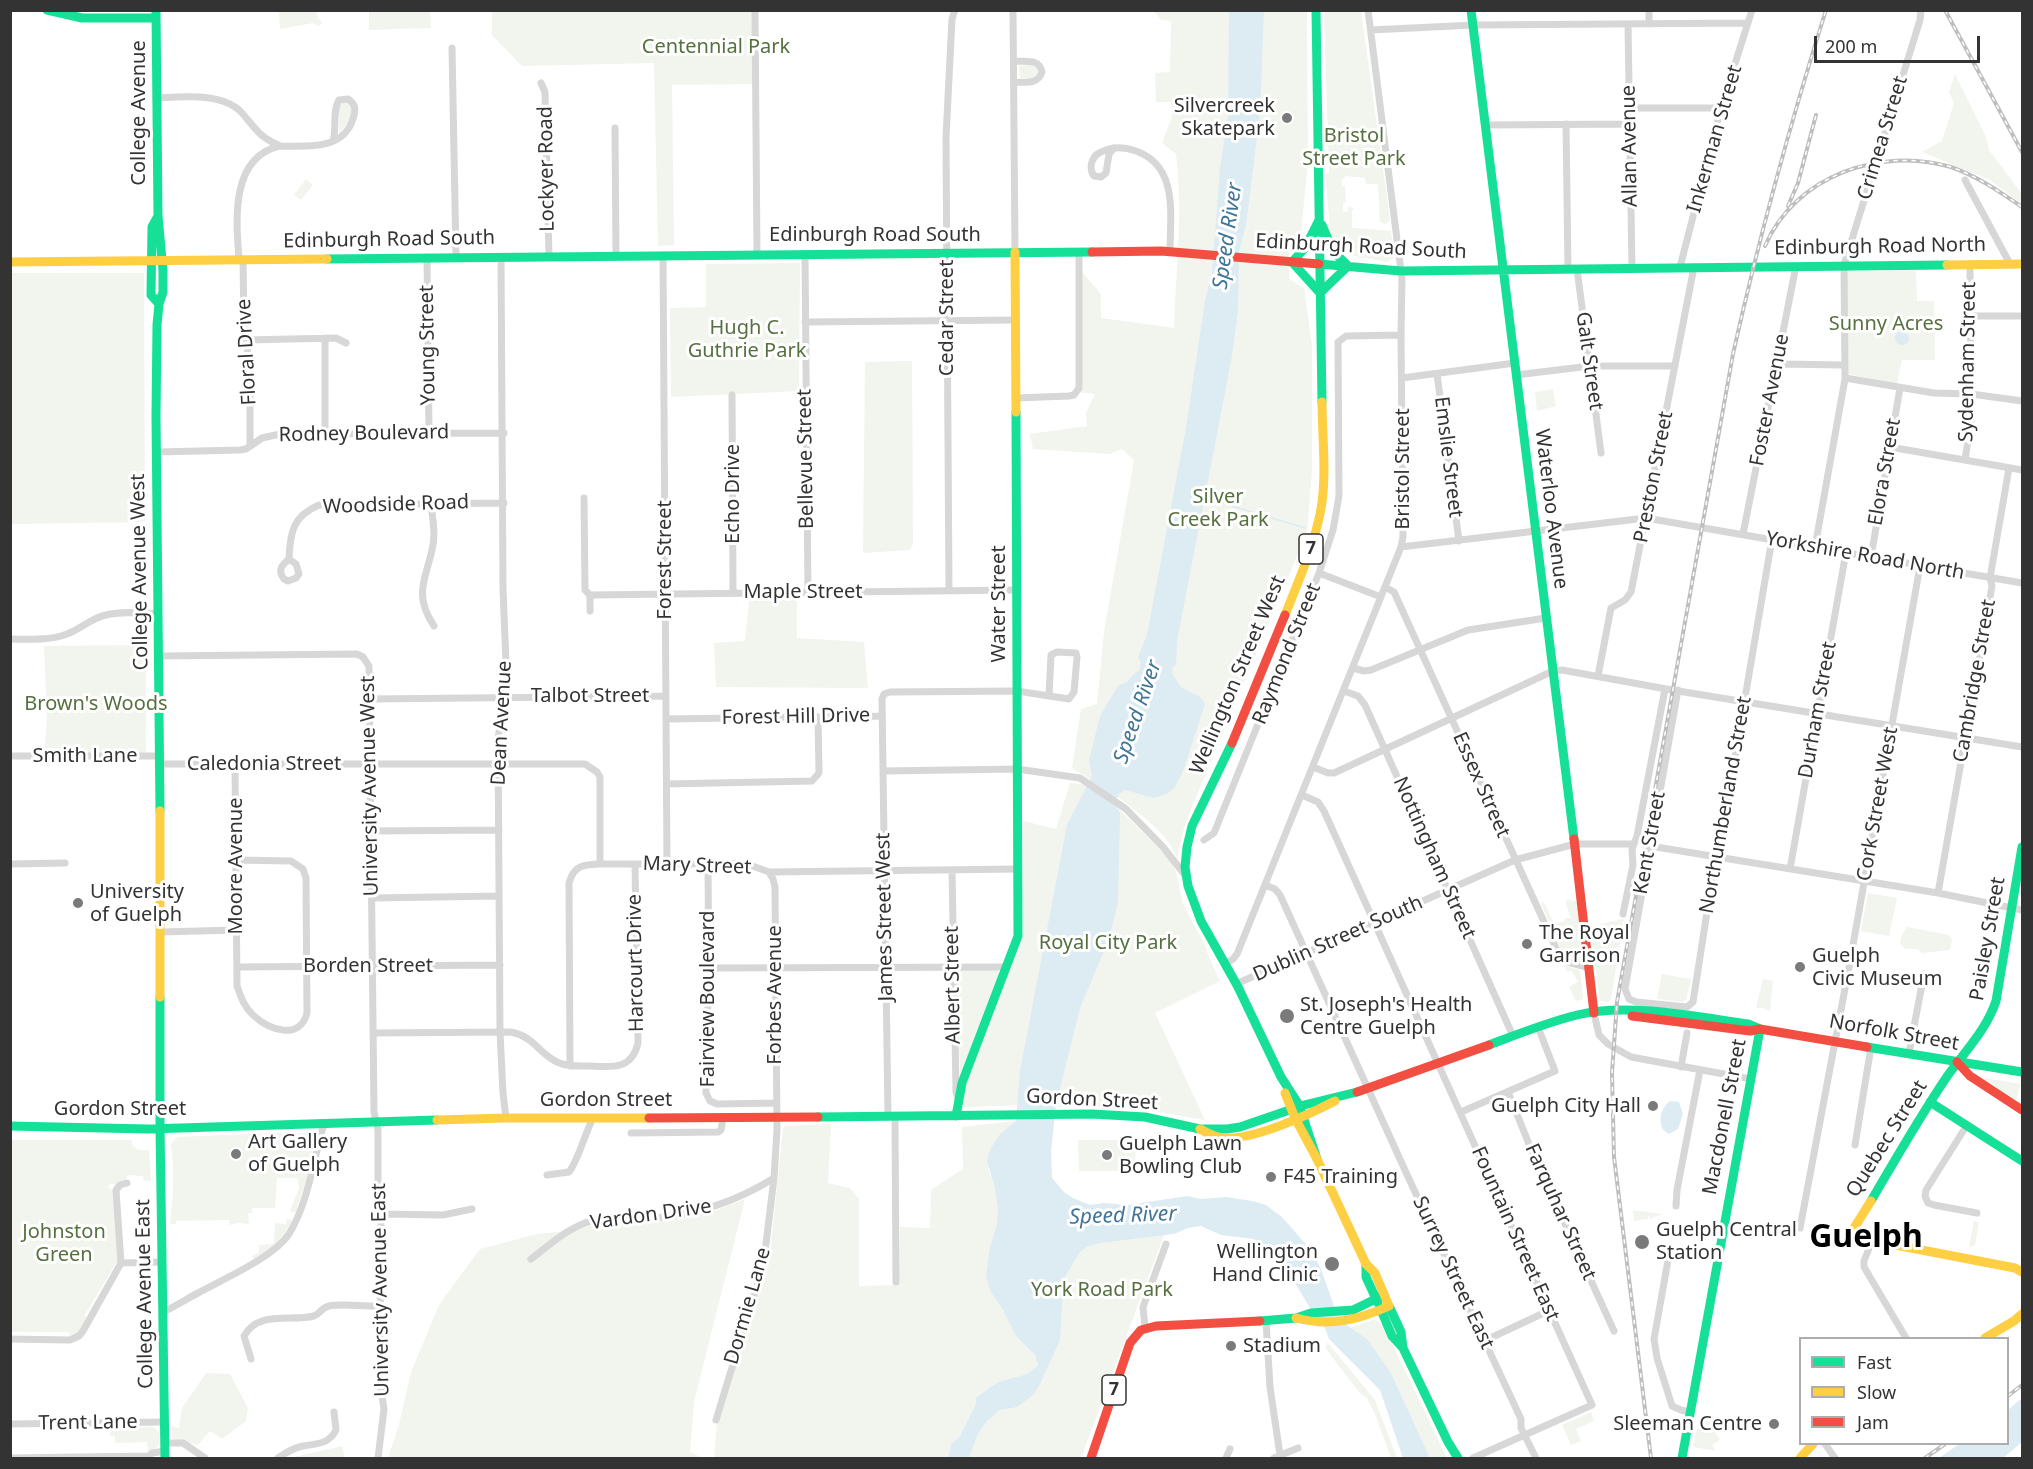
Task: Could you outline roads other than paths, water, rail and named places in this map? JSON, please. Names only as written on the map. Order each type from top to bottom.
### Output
[{"type":"main road","points":[[47,10],[82,18],[156,14]]},
{"type":"main road","name":"Wellington Street West","points":[[1297,1112],[1283,1088],[1281,1077],[1236,984],[1195,908],[1185,875],[1185,855],[1192,825],[1230,748],[1309,555],[1316,531],[1323,482],[1316,10]]},
{"type":"main road","name":"Waterloo Avenue","points":[[1471,10],[1594,1013]]},
{"type":"main road","name":"College Avenue","points":[[156,14],[158,216]]},
{"type":"main road","name":"College Avenue West","points":[[158,216],[163,261],[163,292],[159,304],[157,452],[160,1128]]},
{"type":"main road","name":"College Avenue West","points":[[158,216],[152,227],[151,295],[159,304]]},
{"type":"main road","points":[[1319,219],[1333,251],[1348,266],[1320,293],[1292,262],[1305,248],[1319,219]]},
{"type":"main road","name":"Edinburgh Road South","points":[[10,262],[1161,251],[1401,271],[1738,267]]},
{"type":"main road","name":"Water Street","points":[[957,1116],[962,1083],[1018,936],[1015,252]]},
{"type":"main road","name":"Edinburgh Road North","points":[[1738,267],[2022,264]]},
{"type":"main road","name":"Paisley Street","points":[[1957,1062],[1985,1027],[1996,1001],[2022,847]]},
{"type":"main road","name":"Norfolk Street","points":[[1594,1013],[1606,1011],[1750,1031],[1760,1029],[2022,1072]]},
{"type":"main road","name":"Gordon Street","points":[[10,1126],[160,1128],[415,1119],[776,1118],[1054,1114],[1145,1116],[1200,1129],[1240,1127],[1321,1108],[1343,1096],[1566,1017],[1594,1013]]},
{"type":"main road","name":"Macdonell Street","points":[[1682,1458],[1760,1029]]},
{"type":"main road","points":[[1957,1062],[1970,1076],[2022,1110]]},
{"type":"main road","name":"Quebec Street","points":[[1872,1241],[1849,1236],[1930,1102],[1957,1062]]},
{"type":"main road","points":[[1930,1102],[2022,1161]]},
{"type":"main road","name":"7","points":[[1297,1112],[1311,1133],[1317,1159],[1366,1264],[1366,1277],[1380,1297]]},
{"type":"main road","name":"College Avenue East","points":[[160,1128],[165,1451]]},
{"type":"main road","points":[[1872,1241],[2020,1269]]},
{"type":"main road","points":[[1146,1327],[1296,1318],[1311,1313],[1353,1310],[1380,1297],[1401,1332],[1403,1348],[1458,1458]]},
{"type":"main road","points":[[1296,1318],[1317,1324],[1346,1321],[1358,1319],[1385,1308]]},
{"type":"main road","points":[[1987,1337],[2018,1320],[2022,1314]]},
{"type":"main road","name":"7","points":[[1090,1458],[1130,1343],[1137,1332],[1146,1327]]},
{"type":"main road","points":[[1800,1458],[1811,1445]]},
{"type":"street","points":[[755,10],[757,254]]},
{"type":"street","name":"Cedar Street","points":[[949,591],[946,135],[952,20],[955,10]]},
{"type":"street","name":"Water Street","points":[[1013,10],[1015,252]]},
{"type":"street","name":"Bristol Street","points":[[1225,964],[1237,954],[1401,547],[1404,519],[1401,271],[1368,10]]},
{"type":"street","points":[[1649,10],[1649,24]]},
{"type":"street","name":"Inkerman Street","points":[[1680,267],[1721,108],[1752,10]]},
{"type":"street","name":"Crimea Street","points":[[1815,547],[1845,378],[1844,265],[1917,31],[1921,10]]},
{"type":"street","points":[[1371,30],[1473,25],[1748,23]]},
{"type":"street","name":"Allan Avenue","points":[[1628,24],[1632,268]]},
{"type":"street","points":[[452,48],[456,257]]},
{"type":"street","points":[[1014,61],[1036,62],[1042,72],[1039,79],[1034,82],[1014,82]]},
{"type":"street","name":"Lockyer Road","points":[[541,82],[545,92],[549,256]]},
{"type":"street","points":[[156,98],[223,100],[238,109],[263,138],[280,146],[319,146],[333,141],[348,130],[353,119],[355,107],[348,99],[342,99],[337,104],[336,130],[333,141]]},
{"type":"street","points":[[1629,108],[1721,108]]},
{"type":"street","name":"Galt Street","points":[[1566,124],[1572,269],[1590,366],[1601,453]]},
{"type":"street","points":[[1485,125],[1629,124]]},
{"type":"street","points":[[615,128],[615,256]]},
{"type":"street","name":"Floral Drive","points":[[250,445],[250,369],[244,323],[236,213],[245,175],[251,165],[261,154],[280,146]]},
{"type":"street","points":[[1114,148],[1129,149],[1145,155],[1159,166],[1165,175],[1170,194],[1170,252]]},
{"type":"street","points":[[1965,180],[2010,264]]},
{"type":"street","points":[[1016,398],[1069,396],[1079,388],[1079,252]]},
{"type":"street","name":"Bellevue Street","points":[[804,254],[808,593]]},
{"type":"street","name":"Forest Street","points":[[663,255],[666,864]]},
{"type":"street","name":"Young Street","points":[[427,257],[429,433]]},
{"type":"street","name":"Dean Avenue","points":[[501,257],[504,434],[503,589],[507,687],[498,738],[500,1032],[506,1118]]},
{"type":"street","name":"Sydenham Street","points":[[1965,460],[1971,421],[1970,264]]},
{"type":"street","name":"Foster Avenue","points":[[1743,534],[1796,266]]},
{"type":"street","name":"Preston Street","points":[[1598,676],[1610,612],[1614,605],[1625,600],[1631,592],[1694,267]]},
{"type":"street","points":[[1970,316],[2022,316]]},
{"type":"street","points":[[805,322],[1015,320]]},
{"type":"street","name":"Raymond Street","points":[[1204,840],[1214,833],[1319,573],[1333,530],[1339,496],[1338,342],[1346,336],[1401,335]]},
{"type":"street","points":[[325,433],[326,338]]},
{"type":"street","points":[[246,340],[336,338],[346,342]]},
{"type":"street","points":[[1402,378],[1515,363]]},
{"type":"street","points":[[1778,364],[1844,365]]},
{"type":"street","points":[[1516,375],[1590,366],[1675,366]]},
{"type":"street","name":"Emslie Street","points":[[1437,374],[1459,541]]},
{"type":"street","points":[[1845,378],[1934,393],[1971,394],[2022,401]]},
{"type":"street","name":"Elora Street","points":[[1871,557],[1900,388]]},
{"type":"street","name":"Echo Drive","points":[[732,395],[733,592]]},
{"type":"street","name":"Rodney Boulevard","points":[[157,452],[240,450],[262,438],[280,434],[504,434]]},
{"type":"street","points":[[1890,447],[2022,470]]},
{"type":"street","name":"Cambridge Street","points":[[1938,893],[1992,586],[1990,578],[2009,468]]},
{"type":"street","points":[[584,498],[585,590],[590,595],[590,611]]},
{"type":"street","points":[[431,503],[434,544],[421,591],[428,617],[434,626]]},
{"type":"street","name":"Woodside Road","points":[[289,559],[290,540],[296,522],[310,509],[320,505],[504,503]]},
{"type":"street","name":"Yorkshire Road North","points":[[1401,547],[1646,518],[2022,583]]},
{"type":"street","name":"Northumberland Street","points":[[1627,997],[1643,1003],[1687,1007],[1693,1002],[1715,861],[1718,857],[1772,539]]},
{"type":"street","name":"Durham Street","points":[[1791,868],[1846,552]]},
{"type":"street","name":"Cork Street West","points":[[1800,1228],[1920,566]]},
{"type":"street","points":[[1319,573],[1381,597]]},
{"type":"street","name":"Essex Street","points":[[1385,587],[1394,592],[1560,957],[1564,961],[1590,968]]},
{"type":"street","name":"Maple Street","points":[[590,595],[1017,590]]},
{"type":"street","points":[[10,639],[61,636],[96,618],[112,614],[158,614]]},
{"type":"street","points":[[1353,668],[1371,670],[1468,630],[1546,618]]},
{"type":"street","name":"Forest Hill Drive","points":[[666,719],[881,716],[882,699],[884,694],[890,692],[1017,691],[1049,696],[1069,699],[1072,697],[1076,653],[1057,652],[1051,656],[1049,696]]},
{"type":"street","name":"University Avenue West","points":[[159,656],[357,654],[363,657],[369,666],[374,1112],[376,1122]]},
{"type":"street","points":[[1313,768],[1334,773],[1553,671],[1563,670],[1665,689],[1744,700],[2022,747]]},
{"type":"street","name":"Kent Street","points":[[1623,914],[1633,865],[1632,849],[1665,689]]},
{"type":"street","name":"Kent Street","points":[[1627,997],[1625,989],[1678,690]]},
{"type":"street","name":"Nottingham Street","points":[[1344,691],[1358,696],[1363,701],[1514,1036]]},
{"type":"street","name":"Talbot Street","points":[[370,699],[666,696]]},
{"type":"street","name":"James Street West","points":[[881,716],[896,1282]]},
{"type":"street","points":[[667,784],[812,781],[819,773],[819,717]]},
{"type":"street","name":"Smith Lane","points":[[10,756],[160,760]]},
{"type":"street","name":"Caledonia Street","points":[[160,760],[235,765],[585,764],[597,772],[600,777],[600,864]]},
{"type":"street","name":"Moore Avenue","points":[[235,765],[237,986],[245,1005],[263,1023],[275,1029],[293,1030],[300,1027],[307,1013],[307,966]]},
{"type":"street","points":[[883,771],[1017,769],[1076,778],[1089,783],[1136,818],[1185,875]]},
{"type":"street","name":"Fountain Street East","points":[[1302,795],[1318,802],[1322,807],[1592,1405],[1525,1435]]},
{"type":"street","points":[[371,831],[499,830]]},
{"type":"street","name":"Dublin Street South","points":[[1236,984],[1515,860],[1575,844],[1634,844]]},
{"type":"street","points":[[1650,846],[1938,893],[2022,910]]},
{"type":"street","points":[[236,860],[291,861],[303,869],[306,878],[307,966]]},
{"type":"street","points":[[10,864],[65,863]]},
{"type":"street","name":"Mary Street","points":[[570,1066],[569,883],[572,873],[578,868],[600,864],[747,864],[769,873],[1018,869]]},
{"type":"street","name":"Harcourt Drive","points":[[373,1033],[519,1033],[558,1063],[570,1066],[615,1067],[625,1064],[636,1052],[638,1043],[635,864]]},
{"type":"street","name":"Fairview Boulevard","points":[[708,864],[710,968],[706,1021],[707,1097],[717,1104],[776,1103]]},
{"type":"street","name":"Albert Street","points":[[952,870],[956,1092],[959,1099]]},
{"type":"street","name":"Forbes Avenue","points":[[769,873],[774,887],[776,1118]]},
{"type":"street","name":"Surrey Street East","points":[[1265,885],[1275,889],[1280,895],[1367,1089],[1521,1419],[1521,1428],[1536,1458]]},
{"type":"street","points":[[372,898],[499,896]]},
{"type":"street","points":[[160,932],[236,930]]},
{"type":"street","name":"Borden Street","points":[[237,967],[500,965]]},
{"type":"street","points":[[710,968],[1007,967]]},
{"type":"street","points":[[1909,1053],[1924,974]]},
{"type":"street","points":[[1594,1013],[1599,1035],[1622,1053],[1631,1057],[1751,1079]]},
{"type":"street","points":[[1461,1112],[1555,1071],[1538,1027]]},
{"type":"street","points":[[1678,1066],[1687,1033]]},
{"type":"street","points":[[1855,1145],[1871,1047]]},
{"type":"street","points":[[1676,1206],[1678,1180],[1700,1070]]},
{"type":"street","name":"Farquhar Street","points":[[1508,1092],[1531,1149],[1614,1331]]},
{"type":"street","points":[[547,1175],[569,1172],[593,1118]]},
{"type":"street","points":[[631,1133],[718,1132],[721,1130],[723,1118]]},
{"type":"street","name":"Dormie Lane","points":[[716,1420],[765,1252],[774,1178],[776,1118]]},
{"type":"street","name":"University Avenue East","points":[[376,1122],[378,1192],[381,1206],[380,1344],[383,1360],[381,1390],[384,1409],[378,1458]]},
{"type":"street","points":[[163,1312],[255,1262],[278,1247],[285,1239],[291,1231],[306,1192],[324,1124]]},
{"type":"street","points":[[1967,1125],[1926,1190],[1925,1196],[1928,1203],[1934,1205],[1977,1213]]},
{"type":"street","name":"Vardon Drive","points":[[531,1259],[558,1238],[586,1223],[604,1219],[656,1217],[706,1210],[740,1197],[774,1178]]},
{"type":"street","points":[[10,1339],[70,1340],[79,1336],[121,1263],[116,1190],[120,1185],[127,1183]]},
{"type":"street","points":[[381,1214],[443,1215],[472,1209]]},
{"type":"street","points":[[1872,1241],[1864,1260],[1864,1267],[1905,1337]]},
{"type":"street","points":[[1146,1327],[1143,1307],[1166,1244]]},
{"type":"street","points":[[1670,1249],[1655,1330],[1654,1348],[1672,1406],[1689,1412]]},
{"type":"street","points":[[121,1263],[162,1262]]},
{"type":"street","points":[[251,1359],[244,1336],[256,1324],[281,1317],[315,1315],[323,1308],[332,1305],[381,1306]]},
{"type":"street","points":[[1484,1341],[1550,1310]]},
{"type":"street","points":[[1266,1321],[1277,1457],[1298,1448]]},
{"type":"street","points":[[278,1458],[298,1447],[330,1439],[336,1430],[334,1412]]},
{"type":"street","name":"Trent Lane","points":[[10,1424],[165,1422]]},
{"type":"street","points":[[1473,1458],[1525,1435]]},
{"type":"street","points":[[10,1458],[147,1457],[152,1453],[165,1451],[183,1443],[205,1458]]},
{"type":"street","points":[[1826,1445],[1834,1458]]},
{"type":"street","points":[[1226,1458],[1230,1449]]},
{"type":"water","name":"Speed River","points":[[1229,11],[1264,11],[1260,113],[1246,225],[1239,251],[1238,311],[1232,356],[1177,641],[1176,664],[1172,673],[1181,687],[1200,697],[1205,704],[1183,771],[1175,787],[1167,794],[1154,798],[1125,790],[1119,794],[1114,804],[1120,813],[1118,902],[1109,939],[1080,1008],[1056,1104],[1051,1152],[1052,1178],[1064,1192],[1090,1205],[1104,1203],[1127,1205],[1188,1196],[1201,1199],[1226,1197],[1266,1205],[1282,1217],[1311,1250],[1321,1269],[1334,1306],[1348,1326],[1367,1339],[1391,1373],[1430,1458],[1403,1458],[1380,1390],[1329,1339],[1325,1328],[1286,1268],[1254,1239],[1221,1235],[1201,1226],[1174,1234],[1101,1243],[1087,1247],[1080,1252],[1064,1279],[1060,1340],[1039,1386],[1032,1396],[1017,1407],[1000,1410],[987,1421],[978,1434],[969,1458],[945,1458],[949,1455],[951,1444],[960,1436],[976,1404],[976,1398],[997,1383],[1023,1375],[1038,1365],[1035,1355],[1016,1336],[991,1292],[986,1276],[998,1209],[987,1161],[991,1148],[1000,1134],[1016,1121],[1020,1071],[1067,825],[1092,776],[1089,761],[1100,716],[1118,686],[1127,682],[1139,671],[1141,662],[1138,657],[1147,635],[1186,428],[1205,301],[1212,273],[1220,169],[1228,115]]},
{"type":"water","points":[[1902,331],[1907,333],[1909,338],[1907,343],[1902,345],[1897,343],[1895,338],[1897,333]]},
{"type":"water","points":[[1670,1101],[1679,1102],[1683,1114],[1678,1129],[1669,1134],[1661,1126],[1661,1114]]},
{"type":"water","points":[[2022,1398],[2022,1442],[2003,1458],[1939,1458],[1958,1445],[2009,1445],[2009,1409]]},
{"type":"waterway","points":[[1202,497],[1305,528]]},
{"type":"railway","points":[[1651,1458],[1614,1157],[1612,1073],[1617,1002],[1733,354],[1776,181],[1826,10]]},
{"type":"railway","points":[[1945,10],[2022,152]]},
{"type":"railway","points":[[1788,206],[1798,183],[1816,115]]},
{"type":"railway","points":[[1765,246],[1779,222],[1797,201],[1818,185],[1843,172],[1869,164],[1924,161],[1951,167],[1997,190],[2022,207]]},
{"type":"railway","points":[[2009,1395],[2022,1385]]},
{"type":"railway","points":[[1925,1458],[1944,1445]]},
{"type":"place","name":"Silvercreek Skatepark","points":[[1287,118]]},
{"type":"place","name":"University of Guelph","points":[[78,903]]},
{"type":"place","name":"The Royal Garrison","points":[[1527,944]]},
{"type":"place","name":"Guelph Civic Museum","points":[[1800,967]]},
{"type":"place","name":"St. Joseph's Health Centre Guelph","points":[[1287,1016]]},
{"type":"place","name":"Guelph City Hall","points":[[1653,1106]]},
{"type":"place","name":"Art Gallery of Guelph","points":[[236,1154]]},
{"type":"place","name":"Guelph Lawn Bowling Club","points":[[1107,1155]]},
{"type":"place","name":"F45 Training","points":[[1271,1177]]},
{"type":"place","name":"Guelph Central Station","points":[[1642,1242]]},
{"type":"place","name":"Wellington Hand Clinic","points":[[1332,1264]]},
{"type":"place","name":"Stadium","points":[[1231,1346]]},
{"type":"place","name":"Sleeman Centre","points":[[1774,1424]]},
{"type":"district","name":"Guelph","points":[[1866,1238]]},
{"type":"park label","name":"Centennial Park","points":[[716,47]]},
{"type":"park label","name":"Bristol Street Park","points":[[1354,148]]},
{"type":"park label","name":"Sunny Acres","points":[[1886,324]]},
{"type":"park label","name":"Hugh C. Guthrie Park","points":[[747,340]]},
{"type":"park label","name":"Silver Creek Park","points":[[1218,508]]},
{"type":"park label","name":"Brown's Woods","points":[[96,704]]},
{"type":"park label","name":"Royal City Park","points":[[1108,943]]},
{"type":"park label","name":"Johnston Green","points":[[64,1244]]},
{"type":"park label","name":"York Road Park","points":[[1102,1290]]}]
